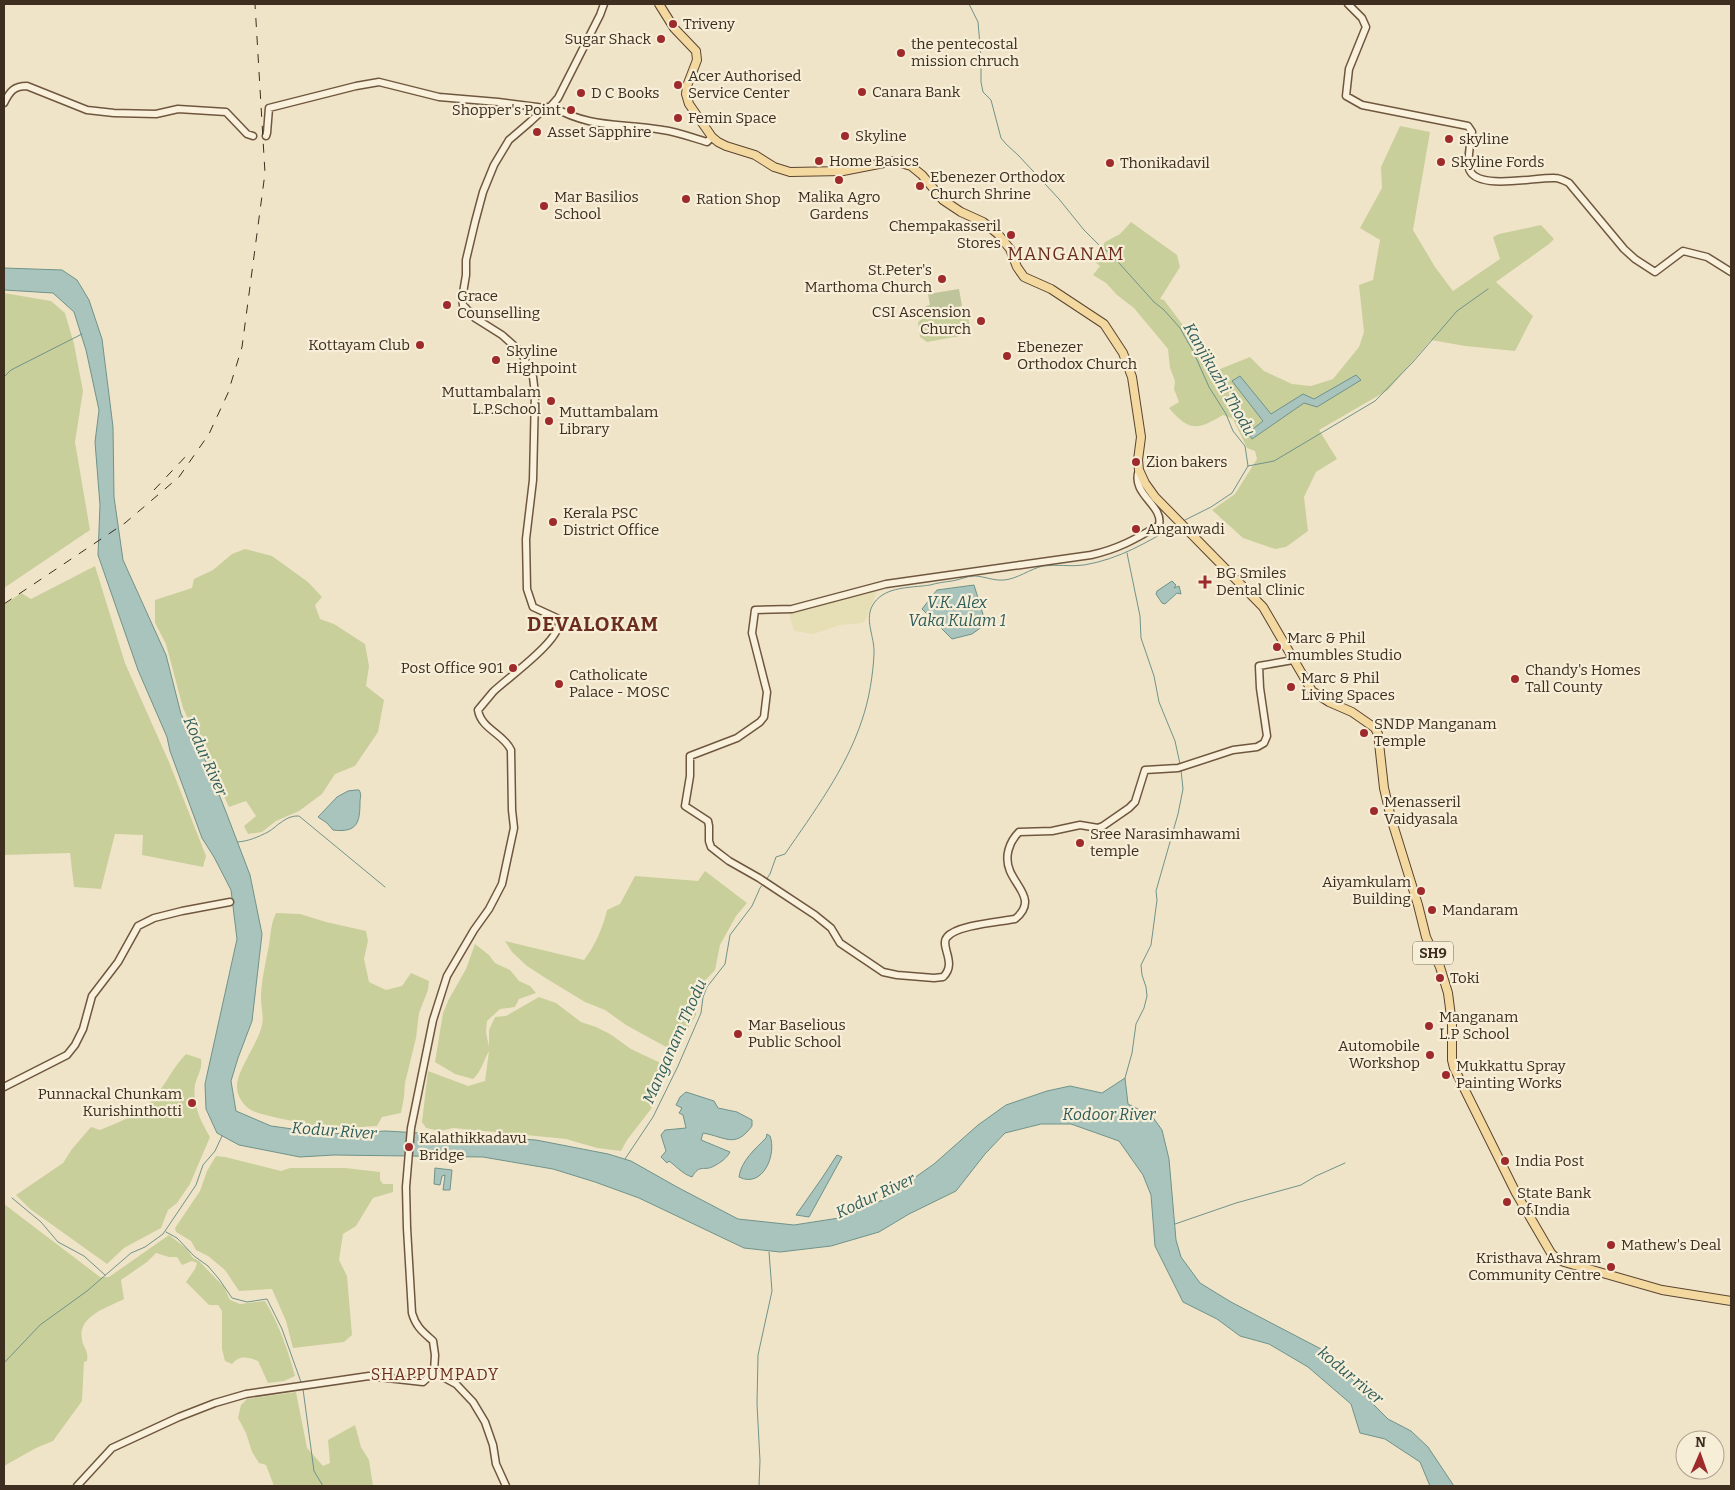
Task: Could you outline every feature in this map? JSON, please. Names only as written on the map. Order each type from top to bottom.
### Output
[{"type":"main road","points":[[77,1486],[112,1448],[215,1403],[246,1394],[369,1376],[423,1382],[434,1372],[434,1341],[418,1328],[412,1313],[406,1187],[411,1128],[433,1020],[447,976],[474,930],[489,909],[502,884],[514,828],[511,750],[508,743],[486,725],[478,710],[494,692],[550,642],[560,623],[559,619],[533,607],[528,590],[526,539],[533,480],[536,394],[533,378],[526,359],[521,352],[502,335],[475,318],[463,305],[466,260],[483,192],[494,165],[509,140],[558,98],[604,4]]},
{"type":"main road","points":[[659,4],[674,28],[696,51],[697,60],[687,86],[686,94],[694,113],[712,137],[726,146],[746,152],[774,167],[790,172],[843,171],[894,161],[905,163],[922,175],[943,200],[992,229],[1005,240],[1017,267],[1024,277],[1051,289],[1104,324],[1111,332],[1126,359],[1132,377],[1141,437],[1137,479],[1139,486],[1157,512],[1160,522],[1135,539],[1112,550],[1091,555],[886,584],[792,609],[755,610],[752,633],[767,692],[764,717],[737,738],[690,756],[690,776],[685,806],[708,821],[709,841],[712,847],[729,861],[759,878],[815,915],[830,928],[840,943],[883,972],[939,978],[946,974],[950,962],[945,943],[948,935],[961,928],[1015,919],[1020,915],[1024,898],[1023,891],[1011,874],[1008,859],[1012,840],[1020,832],[1052,831],[1080,826],[1098,828],[1135,802],[1145,770],[1180,767],[1233,750],[1257,747],[1264,743],[1267,736],[1260,688],[1259,666],[1293,660]]},
{"type":"main road","points":[[1348,4],[1362,18],[1366,27],[1349,69],[1346,96],[1362,105],[1468,126],[1472,132],[1469,167],[1472,174],[1482,180],[1502,181],[1556,178],[1569,184],[1624,249],[1655,272],[1683,251],[1707,257],[1731,272]]},
{"type":"main road","points":[[266,136],[268,133],[269,108],[379,82],[439,97],[548,107],[594,123],[664,130],[707,142],[712,137]]},
{"type":"main road","points":[[4,103],[9,92],[17,86],[27,86],[87,110],[156,114],[178,109],[226,112],[247,134],[253,136]]},
{"type":"main road","name":"SH9","points":[[1139,470],[1155,497],[1263,607],[1312,691],[1329,702],[1352,712],[1375,728],[1378,734],[1383,781],[1391,818],[1426,937],[1440,967],[1448,993],[1452,1024],[1452,1060],[1454,1068],[1516,1193],[1551,1253],[1564,1262],[1662,1290],[1731,1301]]},
{"type":"main road","points":[[4,1087],[67,1055],[75,1045],[83,1028],[92,996],[118,962],[138,926],[154,918],[230,902]]},
{"type":"main road","points":[[434,1372],[456,1384],[473,1402],[485,1422],[493,1445],[496,1464],[506,1486]]},
{"type":"shaded area","points":[[877,591],[863,623],[840,625],[813,634],[794,631],[788,611]]},
{"type":"green space","points":[[1400,126],[1430,132],[1413,230],[1435,267],[1453,291],[1500,259],[1493,237],[1541,225],[1554,239],[1496,282],[1533,316],[1515,351],[1465,346],[1431,340],[1388,390],[1319,430],[1337,459],[1316,472],[1304,497],[1308,531],[1286,547],[1275,549],[1243,538],[1212,510],[1235,494],[1257,459],[1255,451],[1247,448],[1233,419],[1223,415],[1200,426],[1188,425],[1169,408],[1179,402],[1174,389],[1175,381],[1170,368],[1168,349],[1134,308],[1117,295],[1106,283],[1093,275],[1100,266],[1095,262],[1105,242],[1120,234],[1131,222],[1177,255],[1180,267],[1160,299],[1164,300],[1191,336],[1210,373],[1250,357],[1264,371],[1292,384],[1311,386],[1333,379],[1359,347],[1364,332],[1359,285],[1373,280],[1380,240],[1360,228],[1382,188],[1381,167]]},
{"type":"green space","points":[[959,289],[962,306],[927,313],[926,306],[930,305],[928,294]]},
{"type":"green space","points":[[4,293],[51,301],[65,313],[74,344],[83,391],[75,442],[90,530],[4,588]]},
{"type":"green space","points":[[967,308],[971,334],[927,342],[920,337],[918,322],[926,315]]},
{"type":"green space","points":[[245,549],[272,556],[308,582],[322,597],[315,605],[320,619],[334,624],[365,644],[369,666],[366,686],[384,700],[378,732],[355,766],[335,774],[322,794],[299,811],[276,821],[262,832],[248,834],[244,826],[256,816],[246,801],[229,807],[183,708],[166,644],[155,623],[155,600],[192,588],[194,579],[213,570],[232,554]]},
{"type":"green space","points":[[95,566],[125,663],[169,762],[206,856],[203,867],[142,855],[143,835],[115,834],[101,889],[74,887],[70,853],[4,855],[4,605],[21,593],[31,599]]},
{"type":"green space","points":[[705,871],[747,903],[736,916],[720,945],[715,970],[697,989],[696,1015],[682,1038],[677,1053],[626,1025],[605,1010],[585,1002],[527,966],[512,952],[505,941],[584,960],[598,936],[607,910],[620,904],[635,876],[698,881]]},
{"type":"green space","points":[[276,913],[300,914],[366,931],[368,941],[364,959],[369,982],[386,990],[402,986],[411,973],[429,981],[428,990],[419,1013],[401,1113],[382,1117],[377,1126],[340,1129],[266,1115],[248,1108],[241,1100],[237,1091],[238,1081],[262,1025],[262,980]]},
{"type":"green space","points":[[475,944],[489,955],[495,963],[510,970],[519,981],[530,986],[536,993],[519,999],[515,1007],[500,1009],[487,1021],[486,1032],[489,1047],[489,1030],[495,1017],[506,1016],[539,997],[556,1003],[581,1022],[610,1034],[631,1049],[669,1067],[651,1109],[627,1140],[621,1151],[597,1148],[566,1139],[453,1128],[440,1131],[426,1128],[422,1122],[428,1071],[468,1086],[485,1081],[489,1051],[473,1079],[455,1074],[435,1062],[443,1013],[466,969]]},
{"type":"green space","points":[[186,1054],[201,1059],[201,1069],[194,1092],[196,1106],[210,1137],[190,1184],[177,1203],[168,1210],[161,1228],[124,1248],[107,1264],[30,1209],[16,1195],[63,1163],[91,1127],[100,1130],[127,1118],[146,1106],[156,1096]]},
{"type":"green space","points":[[216,1156],[281,1171],[290,1168],[345,1168],[380,1172],[380,1180],[383,1184],[393,1184],[393,1192],[373,1198],[356,1226],[343,1234],[339,1260],[347,1276],[352,1335],[344,1342],[293,1348],[286,1321],[272,1289],[239,1291],[225,1270],[208,1256],[196,1250],[191,1241],[176,1232],[175,1228],[200,1191],[207,1171]]},
{"type":"green space","points":[[4,1204],[100,1277],[109,1277],[169,1235],[187,1249],[193,1258],[199,1261],[224,1287],[230,1300],[240,1304],[265,1301],[283,1337],[295,1376],[284,1381],[268,1383],[258,1361],[244,1358],[238,1359],[232,1364],[225,1361],[222,1349],[222,1311],[218,1305],[209,1305],[186,1282],[197,1263],[192,1261],[182,1265],[177,1257],[156,1253],[147,1262],[121,1280],[124,1299],[96,1313],[84,1324],[82,1339],[87,1351],[87,1361],[84,1362],[82,1401],[53,1441],[4,1466]]},
{"type":"green space","points":[[296,1392],[307,1448],[323,1466],[330,1463],[328,1440],[355,1425],[361,1447],[369,1460],[373,1486],[274,1486],[266,1465],[259,1463],[252,1452],[246,1433],[238,1418],[241,1405],[247,1399]]},
{"type":"water","name":"Kodoor River","points":[[4,268],[62,270],[77,280],[89,300],[102,339],[113,427],[114,497],[123,560],[166,655],[181,714],[202,752],[250,875],[262,934],[252,1021],[231,1081],[236,1111],[271,1126],[329,1134],[386,1131],[536,1140],[608,1154],[631,1161],[738,1219],[794,1225],[839,1218],[883,1200],[934,1164],[978,1125],[1006,1105],[1047,1091],[1070,1086],[1102,1093],[1125,1078],[1128,1104],[1152,1116],[1162,1130],[1169,1159],[1176,1240],[1181,1257],[1200,1283],[1231,1302],[1321,1349],[1346,1371],[1367,1398],[1388,1419],[1411,1431],[1428,1447],[1454,1486],[1430,1486],[1420,1462],[1385,1439],[1360,1433],[1351,1404],[1308,1367],[1269,1344],[1240,1336],[1217,1319],[1183,1302],[1155,1246],[1151,1195],[1143,1175],[1119,1141],[1071,1124],[1041,1124],[1005,1133],[985,1154],[956,1191],[909,1214],[879,1232],[831,1246],[780,1252],[744,1248],[639,1198],[553,1169],[483,1157],[334,1155],[300,1157],[239,1145],[217,1133],[206,1109],[205,1084],[237,939],[231,890],[202,838],[170,751],[167,737],[138,670],[98,555],[100,505],[95,442],[99,410],[86,350],[74,312],[53,293],[4,290]]},
{"type":"water","points":[[1356,375],[1361,380],[1317,407],[1304,403],[1252,439],[1248,433],[1263,421],[1232,381],[1240,376],[1271,414],[1303,394],[1314,399]]},
{"type":"water","points":[[1172,581],[1176,585],[1174,588],[1179,586],[1181,594],[1177,593],[1165,604],[1162,603],[1156,594],[1157,591]]},
{"type":"water","name":"V.K. Alex Vaka Kulam 1","points":[[974,585],[986,624],[972,634],[952,639],[922,609],[937,590]]},
{"type":"water","points":[[359,790],[359,816],[356,825],[352,828],[341,831],[333,830],[318,817],[337,797],[348,791]]},
{"type":"water","points":[[686,1092],[714,1101],[718,1108],[737,1112],[752,1120],[752,1126],[746,1133],[735,1139],[724,1139],[703,1133],[701,1140],[730,1152],[719,1163],[711,1168],[697,1170],[692,1177],[669,1161],[667,1163],[661,1157],[666,1151],[661,1135],[665,1130],[686,1128],[683,1115],[679,1113],[682,1108],[676,1105],[680,1097]]},
{"type":"water","points":[[767,1134],[770,1136],[772,1143],[770,1160],[766,1168],[755,1178],[739,1177],[746,1161],[766,1138]]},
{"type":"water","points":[[837,1155],[842,1157],[809,1217],[796,1215],[822,1178]]},
{"type":"water","points":[[435,1168],[452,1170],[450,1190],[443,1190],[445,1175],[442,1176],[440,1185],[434,1184]]},
{"type":"waterway","name":"Kanjikuzhi Thodu","points":[[969,4],[978,22],[983,92],[991,100],[1001,138],[1059,199],[1084,230],[1110,253],[1180,328],[1193,351],[1209,387],[1226,414],[1233,431],[1245,446],[1248,466],[1232,493],[1211,507],[1183,521]]},
{"type":"waterway","points":[[1248,466],[1274,461],[1375,401],[1413,362],[1457,311],[1488,289]]},
{"type":"waterway","points":[[4,377],[11,370],[82,334]]},
{"type":"waterway","name":"Kanjikuzhi Thodu","points":[[766,880],[776,857],[785,854],[828,790],[855,738],[867,704],[873,670],[874,647],[869,621],[871,609],[879,597],[899,589],[930,585],[971,576],[1004,580],[1043,566],[1079,566],[1110,559],[1155,538],[1177,525]]},
{"type":"waterway","points":[[1127,553],[1140,616],[1141,638],[1154,676],[1159,702],[1175,741],[1180,764]]},
{"type":"waterway","points":[[1125,1078],[1132,1053],[1136,1024],[1144,1008],[1147,996],[1141,965],[1151,945],[1157,900],[1156,891],[1178,814],[1183,789],[1181,770]]},
{"type":"waterway","points":[[238,842],[257,837],[268,832],[286,819],[299,816],[385,887]]},
{"type":"waterway","name":"Manganam Thodu","points":[[625,1159],[653,1117],[678,1066],[701,1013],[703,997],[707,987],[725,964],[730,935],[752,906],[764,883]]},
{"type":"waterway","points":[[4,1363],[40,1325],[87,1291],[131,1253],[145,1247],[163,1234],[196,1185],[203,1165],[215,1151],[222,1136]]},
{"type":"waterway","points":[[1175,1224],[1236,1203],[1301,1185],[1345,1163]]},
{"type":"waterway","points":[[12,1198],[41,1222],[58,1242],[84,1256],[105,1275]]},
{"type":"waterway","points":[[166,1232],[177,1238],[194,1256],[208,1266],[232,1298],[247,1302],[267,1299],[282,1329],[301,1382]]},
{"type":"waterway","points":[[759,1486],[758,1355],[772,1291],[769,1252]]},
{"type":"waterway","points":[[303,1389],[314,1471],[323,1486]]},
{"type":"railway","points":[[4,604],[125,523],[179,477],[209,434],[228,393],[242,347],[265,173],[255,4]]},
{"type":"railway","points":[[154,490],[188,454]]},
{"type":"place","name":"Triveny","points":[[673,24]]},
{"type":"place","name":"Sugar Shack","points":[[661,39]]},
{"type":"place","name":"the pentecostal mission chruch","points":[[901,53]]},
{"type":"place","name":"Acer Authorised Service Center","points":[[678,85]]},
{"type":"place","name":"Canara Bank","points":[[862,92]]},
{"type":"place","name":"D C Books","points":[[581,93]]},
{"type":"place","name":"Shopper's Point","points":[[571,110]]},
{"type":"place","name":"Femin Space","points":[[678,118]]},
{"type":"place","name":"Asset Sapphire","points":[[537,132]]},
{"type":"place","name":"Skyline","points":[[845,136]]},
{"type":"place","name":"skyline","points":[[1449,139]]},
{"type":"place","name":"Home Basics","points":[[819,161]]},
{"type":"place","name":"Skyline Fords","points":[[1441,162]]},
{"type":"place","name":"Thonikadavil","points":[[1110,163]]},
{"type":"place","name":"Malika Agro Gardens","points":[[839,180]]},
{"type":"place","name":"Ebenezer Orthodox Church Shrine","points":[[920,186]]},
{"type":"place","name":"Ration Shop","points":[[686,199]]},
{"type":"place","name":"Mar Basilios School","points":[[544,206]]},
{"type":"place","name":"Chempakasseril Stores","points":[[1011,235]]},
{"type":"place","name":"St.Peter's Marthoma Church","points":[[942,279]]},
{"type":"place","name":"Grace Counselling","points":[[447,305]]},
{"type":"place","name":"CSI Ascension Church","points":[[981,321]]},
{"type":"place","name":"Kottayam Club","points":[[420,345]]},
{"type":"place","name":"Ebenezer Orthodox Church","points":[[1007,356]]},
{"type":"place","name":"Skyline Highpoint","points":[[496,360]]},
{"type":"place","name":"Muttambalam L.P.School","points":[[551,401]]},
{"type":"place","name":"Muttambalam Library","points":[[549,421]]},
{"type":"place","name":"Zion bakers","points":[[1136,462]]},
{"type":"place","name":"Kerala PSC District Office","points":[[553,522]]},
{"type":"place","name":"Anganwadi","points":[[1136,529]]},
{"type":"place","name":"BG Smiles Dental Clinic","points":[[1205,582]]},
{"type":"place","name":"Marc & Phil mumbles Studio","points":[[1277,647]]},
{"type":"place","name":"Post Office 901","points":[[513,668]]},
{"type":"place","name":"Chandy's Homes Tall County","points":[[1515,679]]},
{"type":"place","name":"Catholicate Palace - MOSC","points":[[559,684]]},
{"type":"place","name":"Marc & Phil Living Spaces","points":[[1291,687]]},
{"type":"place","name":"SNDP Manganam Temple","points":[[1364,733]]},
{"type":"place","name":"Menasseril Vaidyasala","points":[[1374,811]]},
{"type":"place","name":"Sree Narasimhawami temple","points":[[1080,843]]},
{"type":"place","name":"Aiyamkulam Building","points":[[1421,891]]},
{"type":"place","name":"Mandaram","points":[[1432,910]]},
{"type":"place","name":"Toki","points":[[1440,978]]},
{"type":"place","name":"Manganam L.P School","points":[[1429,1026]]},
{"type":"place","name":"Mar Baselious Public School","points":[[738,1034]]},
{"type":"place","name":"Automobile Workshop","points":[[1430,1055]]},
{"type":"place","name":"Mukkattu Spray Painting Works","points":[[1446,1075]]},
{"type":"place","name":"Punnackal Chunkam Kurishinthotti","points":[[192,1103]]},
{"type":"place","name":"Kalathikkadavu Bridge","points":[[409,1147]]},
{"type":"place","name":"India Post","points":[[1505,1161]]},
{"type":"place","name":"State Bank of India","points":[[1507,1202]]},
{"type":"place","name":"Mathew's Deal","points":[[1611,1245]]},
{"type":"place","name":"Kristhava Ashram Community Centre","points":[[1611,1267]]},
{"type":"district","name":"MANGANAM","points":[[1066,254]]},
{"type":"district","name":"DEVALOKAM","points":[[593,624]]},
{"type":"district","name":"SHAPPUMPADY","points":[[435,1374]]},
{"type":"water label","name":"Kodur River","points":[[206,756]]},
{"type":"water label","name":"Kodur River","points":[[334,1130]]},
{"type":"water label","name":"Kodur River","points":[[875,1195]]},
{"type":"water label","name":"kodur river","points":[[1351,1375]]}]
